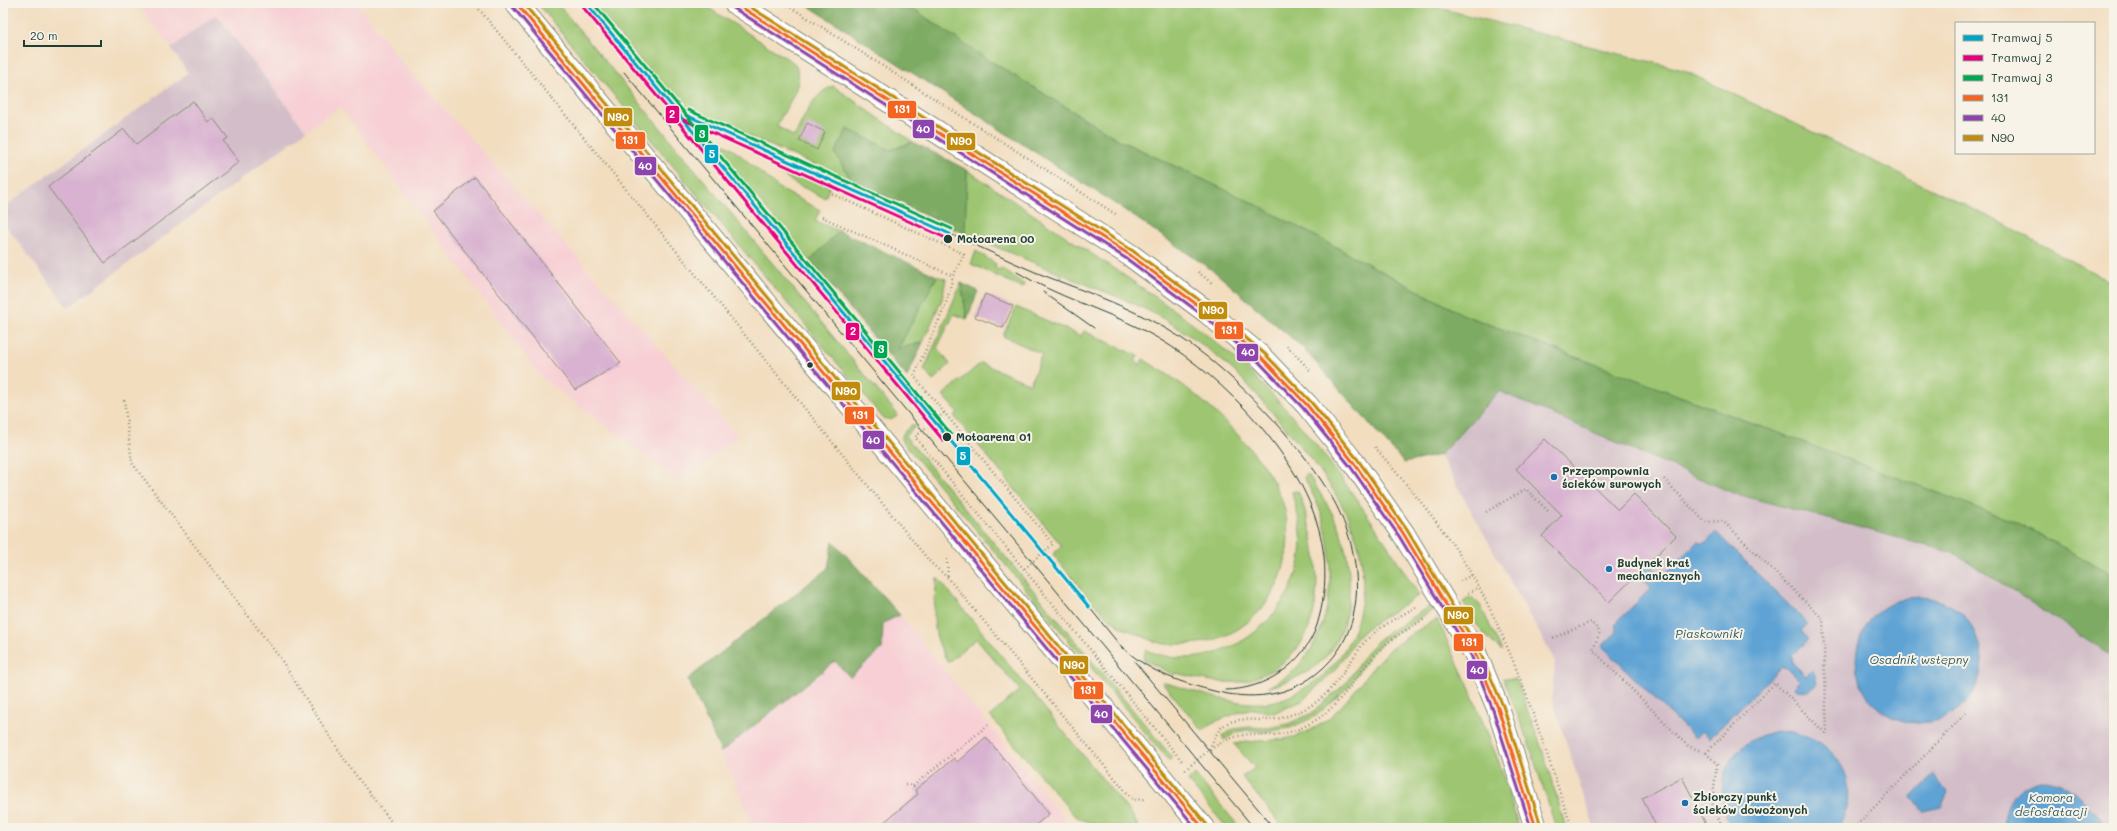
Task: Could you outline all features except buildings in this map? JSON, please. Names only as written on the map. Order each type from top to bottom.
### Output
[{"type":"main road","points":[[516,3],[1203,828]]},
{"type":"main road","points":[[735,3],[1130,255],[1213,317],[1261,357],[1308,405],[1354,463],[1403,533],[1475,653],[1498,708],[1536,828]]},
{"type":"path","points":[[474,3],[931,563],[948,578],[1133,800]]},
{"type":"path","points":[[832,194],[964,254],[953,276],[946,304],[914,376],[1053,544],[1024,569]]},
{"type":"path","points":[[822,217],[953,276]]},
{"type":"path","points":[[124,400],[132,463],[280,658],[348,765],[396,828]]},
{"type":"path","points":[[944,413],[915,437],[1187,768]]},
{"type":"path","points":[[1664,479],[1706,522],[1723,521],[1822,619],[1827,734],[1775,683],[1706,753]]},
{"type":"path","points":[[1486,512],[1526,489],[1549,512]]},
{"type":"path","points":[[1183,772],[1209,749],[1243,735],[1285,734],[1304,727],[1328,712],[1342,699],[1380,649],[1472,575],[1518,669],[1572,828]]},
{"type":"path","points":[[1209,749],[1220,728],[1227,723],[1237,720],[1271,720],[1291,715],[1311,705],[1326,694],[1364,643],[1373,634],[1443,599],[1478,588]]},
{"type":"path","points":[[1553,638],[1591,622],[1600,632],[1593,650],[1688,746],[1706,753],[1717,764],[1712,802],[1722,828]]},
{"type":"path","points":[[1854,828],[1966,713]]},
{"type":"path","points":[[905,785],[913,786],[988,725]]},
{"type":"shaded area","points":[[137,3],[357,3],[399,59],[738,436],[680,482],[543,379],[340,106],[306,131],[216,14],[171,48]]},
{"type":"shaded area","points":[[216,14],[306,131],[68,308],[3,222],[3,208],[188,73],[171,48]]},
{"type":"shaded area","points":[[1499,390],[1733,493],[1957,554],[2114,657],[2114,828],[1594,828],[1552,699],[1555,661],[1440,455]]},
{"type":"shaded area","points":[[900,615],[1072,828],[754,828],[721,752],[835,661],[850,677],[882,649],[883,623]]},
{"type":"green space","points":[[537,3],[557,3],[898,415],[891,420],[883,418]]},
{"type":"green space","points":[[592,3],[701,3],[794,63],[798,70],[797,87],[777,126],[794,137],[809,107],[819,95],[833,86],[913,142],[891,150],[835,153],[852,181],[679,106]]},
{"type":"green space","points":[[804,3],[905,3],[974,51],[1121,141],[1253,203],[1464,315],[2018,523],[2114,575],[2114,657],[1957,554],[1733,493],[1499,391],[1440,455],[1404,463],[1303,348],[1215,272],[1120,207]]},
{"type":"green space","points":[[905,3],[1419,3],[1683,70],[2002,223],[2109,281],[2114,286],[2114,575],[2018,523],[1464,315],[1253,203],[1121,141],[974,51]]},
{"type":"green space","points":[[847,129],[891,150],[913,142],[967,170],[965,234],[852,181],[835,153]]},
{"type":"green space","points":[[706,131],[739,154],[780,189],[820,210],[815,221],[839,231],[810,261],[704,135]]},
{"type":"green space","points":[[765,160],[779,167],[781,163],[830,186],[825,198],[794,183]]},
{"type":"green space","points":[[967,170],[1159,299],[1236,359],[1278,400],[1322,453],[1363,508],[1401,566],[1419,595],[1368,627],[1356,638],[1338,667],[1302,701],[1273,713],[1254,709],[1237,713],[1212,723],[1203,731],[1162,682],[1225,700],[1264,703],[1279,700],[1294,694],[1324,674],[1340,656],[1352,636],[1359,613],[1363,589],[1362,565],[1357,541],[1342,504],[1301,447],[1249,386],[1217,356],[1186,333],[1165,319],[1134,304],[965,234]]},
{"type":"green space","points":[[839,231],[937,276],[898,349],[923,342],[907,377],[810,261]]},
{"type":"green space","points":[[976,251],[996,264],[995,268],[998,270],[1001,268],[1025,285],[1023,288],[971,264]]},
{"type":"green space","points":[[937,276],[946,279],[942,299],[923,342],[897,350]]},
{"type":"green space","points":[[961,283],[967,319],[954,314],[937,348],[950,364],[933,381],[924,370]]},
{"type":"green space","points":[[961,283],[978,291],[967,319]]},
{"type":"green space","points":[[1016,307],[1081,336],[1084,331],[1138,356],[1135,361],[1140,365],[1143,359],[1184,386],[1214,411],[1258,459],[1270,476],[1279,494],[1285,511],[1288,536],[1285,561],[1278,583],[1266,604],[1250,621],[1230,634],[1207,642],[1162,644],[1155,642],[1121,627],[1111,620],[1093,603],[1053,554],[1062,546],[954,416],[958,412],[943,395],[981,363],[1030,384],[1042,354],[1003,336]]},
{"type":"green space","points":[[913,424],[915,427],[905,436],[1172,757],[1169,761],[903,442],[903,434]]},
{"type":"green space","points":[[1308,474],[1333,515],[1341,533],[1349,575],[1349,597],[1345,618],[1338,637],[1327,655],[1312,669],[1296,678],[1267,688],[1293,671],[1306,657],[1316,641],[1323,623],[1327,604],[1330,584],[1328,545],[1321,514],[1304,477]]},
{"type":"green space","points":[[1298,491],[1306,513],[1312,538],[1316,564],[1317,589],[1313,614],[1305,636],[1291,656],[1270,671],[1239,682],[1207,680],[1176,673],[1174,675],[1143,659],[1146,650],[1172,657],[1197,657],[1222,651],[1245,639],[1265,623],[1282,603],[1294,580],[1301,555],[1301,531],[1292,492]]},
{"type":"green space","points":[[833,541],[900,615],[883,623],[882,649],[850,677],[835,661],[721,752],[688,679],[828,568]]},
{"type":"green space","points":[[937,577],[1132,815],[1138,826],[1113,826],[1097,824],[1074,815],[990,716],[1020,690],[976,639],[948,662],[942,651],[935,631],[934,611]]},
{"type":"green space","points":[[1469,598],[1473,598],[1480,605],[1502,651],[1485,634],[1471,616],[1463,602]]},
{"type":"green space","points":[[1431,605],[1433,610],[1386,639],[1372,652],[1349,686],[1316,716],[1290,728],[1267,732],[1249,730],[1237,732],[1224,740],[1222,736],[1234,729],[1249,727],[1268,728],[1288,724],[1312,713],[1346,683],[1368,650],[1383,636]]},
{"type":"green space","points":[[1437,619],[1468,685],[1500,765],[1519,828],[1284,828],[1242,777],[1255,768],[1234,744],[1285,739],[1294,737],[1315,728],[1337,711],[1388,651],[1408,636]]},
{"type":"green space","points":[[1503,678],[1516,679],[1542,749],[1566,828],[1556,828],[1530,747]]},
{"type":"green space","points":[[1195,774],[1240,828],[1227,828],[1188,781]]},
{"type":"water","name":"Piaskowniki","points":[[1716,532],[1808,624],[1801,631],[1809,639],[1792,656],[1793,663],[1806,676],[1812,670],[1815,673],[1817,684],[1808,691],[1797,690],[1794,687],[1800,681],[1787,668],[1781,667],[1710,738],[1702,731],[1695,738],[1602,646],[1617,632],[1615,624],[1651,588],[1642,578],[1641,572],[1647,567],[1653,567],[1662,577],[1697,542],[1704,544]]},
{"type":"water","name":"Osadnik wstępny","points":[[1925,597],[1937,599],[1949,604],[1964,615],[1975,630],[1980,642],[1982,660],[1980,678],[1975,690],[1964,705],[1949,716],[1937,721],[1913,723],[1901,721],[1889,716],[1874,705],[1863,690],[1858,678],[1856,654],[1858,642],[1863,630],[1874,615],[1889,604],[1901,599]]},
{"type":"water","points":[[1777,731],[1796,733],[1813,739],[1828,749],[1839,761],[1846,776],[1849,792],[1846,810],[1838,828],[1731,828],[1724,809],[1722,794],[1723,779],[1728,765],[1736,754],[1747,744],[1760,736]]},
{"type":"water","points":[[1934,775],[1948,792],[1941,807],[1923,811],[1911,796]]},
{"type":"water","name":"Komora defosfatacji","points":[[2040,780],[2061,784],[2070,789],[2086,803],[2107,828],[2005,828],[2006,811],[2013,797],[2024,787]]},
{"type":"tram line","name":"5","points":[[586,3],[1089,607]]},
{"type":"tram line","name":"3","points":[[593,3],[951,434]]},
{"type":"tram line","name":"2","points":[[582,6],[943,440]]},
{"type":"tram line","points":[[624,72],[1254,828]]},
{"type":"tram line","name":"3","points":[[688,110],[952,229]]},
{"type":"tram line","name":"5","points":[[686,115],[950,234]]},
{"type":"tram line","name":"2","points":[[684,120],[948,239]]},
{"type":"tram line","points":[[950,234],[1035,272],[1120,305],[1160,325],[1198,350],[1235,381],[1291,440],[1322,481],[1334,501],[1343,521],[1351,543],[1355,566],[1356,588],[1354,611],[1348,632],[1337,652],[1322,669],[1310,679],[1297,686],[1269,694],[1255,696],[1225,693],[1185,683],[1162,674],[1140,661],[1120,645]]},
{"type":"tram line","points":[[1017,272],[1048,289],[1143,330],[1171,346],[1197,365],[1222,386],[1265,432],[1284,456],[1312,508],[1320,536],[1325,564],[1324,594],[1317,625],[1311,639],[1303,652],[1293,663],[1268,680],[1240,689],[1225,690]]},
{"type":"tram line","points":[[1043,292],[1094,328]]},
{"type":"tram line","points":[[1089,607],[1123,649]]},
{"type":"tram line","points":[[1135,662],[1274,828]]},
{"type":"transit line","name":"131","points":[[516,3],[1203,828]]},
{"type":"transit line","name":"N90","points":[[523,3],[1207,825]]},
{"type":"transit line","name":"131","points":[[735,3],[1130,255],[1207,312],[1261,357],[1307,405],[1354,463],[1403,533],[1475,653],[1498,708],[1536,828]]},
{"type":"transit line","name":"N90","points":[[744,3],[1133,251],[1210,308],[1265,354],[1311,402],[1358,460],[1407,530],[1479,650],[1503,706],[1541,826]]},
{"type":"transit line","name":"40","points":[[512,6],[1196,828]]},
{"type":"transit line","name":"40","points":[[732,7],[1127,259],[1204,316],[1258,361],[1303,408],[1350,466],[1399,536],[1471,655],[1493,710],[1531,828]]},
{"type":"place","name":"Motoarena 00","points":[[948,239]]},
{"type":"place","name":"Motoarena 01","points":[[947,437]]},
{"type":"place","name":"Przepompownia ścieków surowych","points":[[1554,477]]},
{"type":"place","name":"Budynek krat mechanicznych","points":[[1609,569]]},
{"type":"place","name":"Zbiorczy punkt ścieków dowożonych","points":[[1685,803]]}]
